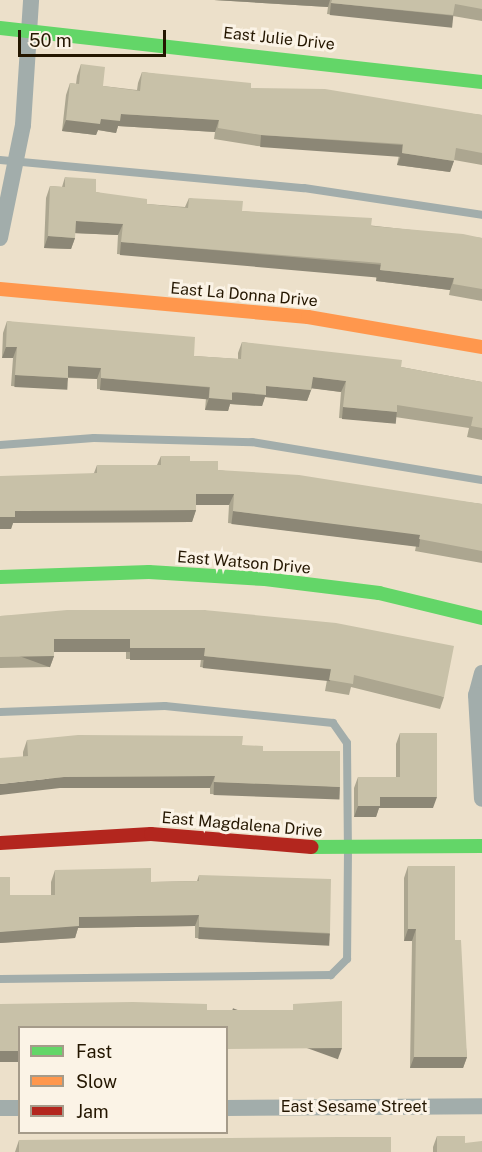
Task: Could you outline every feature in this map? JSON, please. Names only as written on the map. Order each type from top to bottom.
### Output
[{"type":"street","points":[[0,238],[8,161],[33,31],[31,0]]},
{"type":"street","name":"East Julie Drive","points":[[0,28],[358,64],[482,82]]},
{"type":"street","name":"East La Donna Drive","points":[[0,290],[308,316],[482,347]]},
{"type":"street","name":"East Watson Drive","points":[[0,577],[149,572],[265,579],[379,593],[482,618]]},
{"type":"street","points":[[482,673],[476,756],[482,799]]},
{"type":"street","name":"East Magdalena Drive","points":[[0,843],[151,834],[348,850],[482,846]]},
{"type":"street","name":"East Sesame Street","points":[[228,1108],[482,1106]]},
{"type":"street","points":[[0,1108],[18,1108]]},
{"type":"lane","points":[[8,161],[304,188],[482,214]]},
{"type":"lane","points":[[0,444],[94,438],[252,441],[482,480]]},
{"type":"lane","points":[[0,712],[165,706],[333,723],[347,743],[348,850],[347,959],[331,975],[0,980]]},
{"type":"building","points":[[332,0],[482,0],[482,9],[455,4],[453,15],[331,3]]},
{"type":"building","points":[[81,64],[105,67],[103,86],[140,91],[142,72],[251,83],[251,88],[325,89],[482,115],[482,153],[456,148],[454,161],[402,153],[403,144],[261,135],[218,128],[219,120],[121,114],[120,121],[101,119],[100,124],[66,120],[70,83],[79,84]]},
{"type":"building","points":[[65,177],[96,179],[96,192],[147,199],[147,204],[188,208],[189,198],[243,201],[242,211],[372,218],[371,226],[463,234],[482,238],[482,289],[453,284],[454,278],[380,270],[381,263],[121,242],[123,224],[76,221],[75,238],[48,236],[50,186],[65,187]]},
{"type":"building","points":[[7,321],[195,337],[194,356],[241,359],[242,342],[402,360],[401,367],[482,382],[482,428],[471,426],[473,417],[397,405],[397,412],[343,407],[346,381],[313,377],[311,390],[266,386],[266,395],[232,392],[232,400],[209,398],[210,387],[101,378],[101,368],[68,366],[68,378],[15,375],[17,347],[6,347]]},
{"type":"building","points":[[161,456],[190,456],[190,461],[218,461],[218,470],[299,475],[482,504],[482,551],[419,539],[420,535],[233,511],[234,494],[196,494],[196,510],[15,511],[15,517],[0,517],[0,476],[97,473],[97,465],[161,465]]},
{"type":"building","points":[[67,610],[204,610],[336,623],[454,646],[444,697],[354,675],[353,684],[329,680],[331,669],[204,656],[205,648],[130,648],[130,639],[54,639],[54,656],[0,657],[0,616]]},
{"type":"building","points":[[400,733],[437,733],[437,797],[380,797],[380,806],[358,806],[358,777],[400,777]]},
{"type":"building","points":[[78,735],[243,736],[242,745],[263,746],[263,751],[340,751],[340,787],[214,782],[215,776],[64,777],[0,784],[0,758],[28,756],[27,740]]},
{"type":"building","points":[[408,866],[455,866],[455,940],[461,940],[467,1057],[414,1057],[416,929],[408,929]]},
{"type":"building","points":[[151,868],[151,882],[199,881],[199,875],[331,879],[330,933],[199,927],[199,915],[79,917],[79,926],[0,932],[0,877],[10,877],[10,895],[55,895],[55,870]]},
{"type":"building","points":[[342,1001],[342,1048],[228,1049],[228,1026],[18,1026],[18,1051],[0,1051],[0,1004],[133,1002],[207,1004],[207,1010],[293,1010],[293,1004]]},
{"type":"building","points":[[437,1136],[465,1136],[465,1143],[482,1141],[482,1152],[437,1152]]},
{"type":"building","points":[[391,1137],[391,1152],[19,1152],[19,1140]]},
{"type":"traffic: fast","points":[[0,28],[482,82]]},
{"type":"traffic: fast","points":[[0,577],[149,572],[265,579],[379,593],[482,618]]},
{"type":"traffic: fast","points":[[311,847],[482,846]]},
{"type":"traffic: slow","points":[[0,289],[308,317],[482,347]]},
{"type":"traffic: jam","points":[[0,843],[151,834],[311,847]]}]
